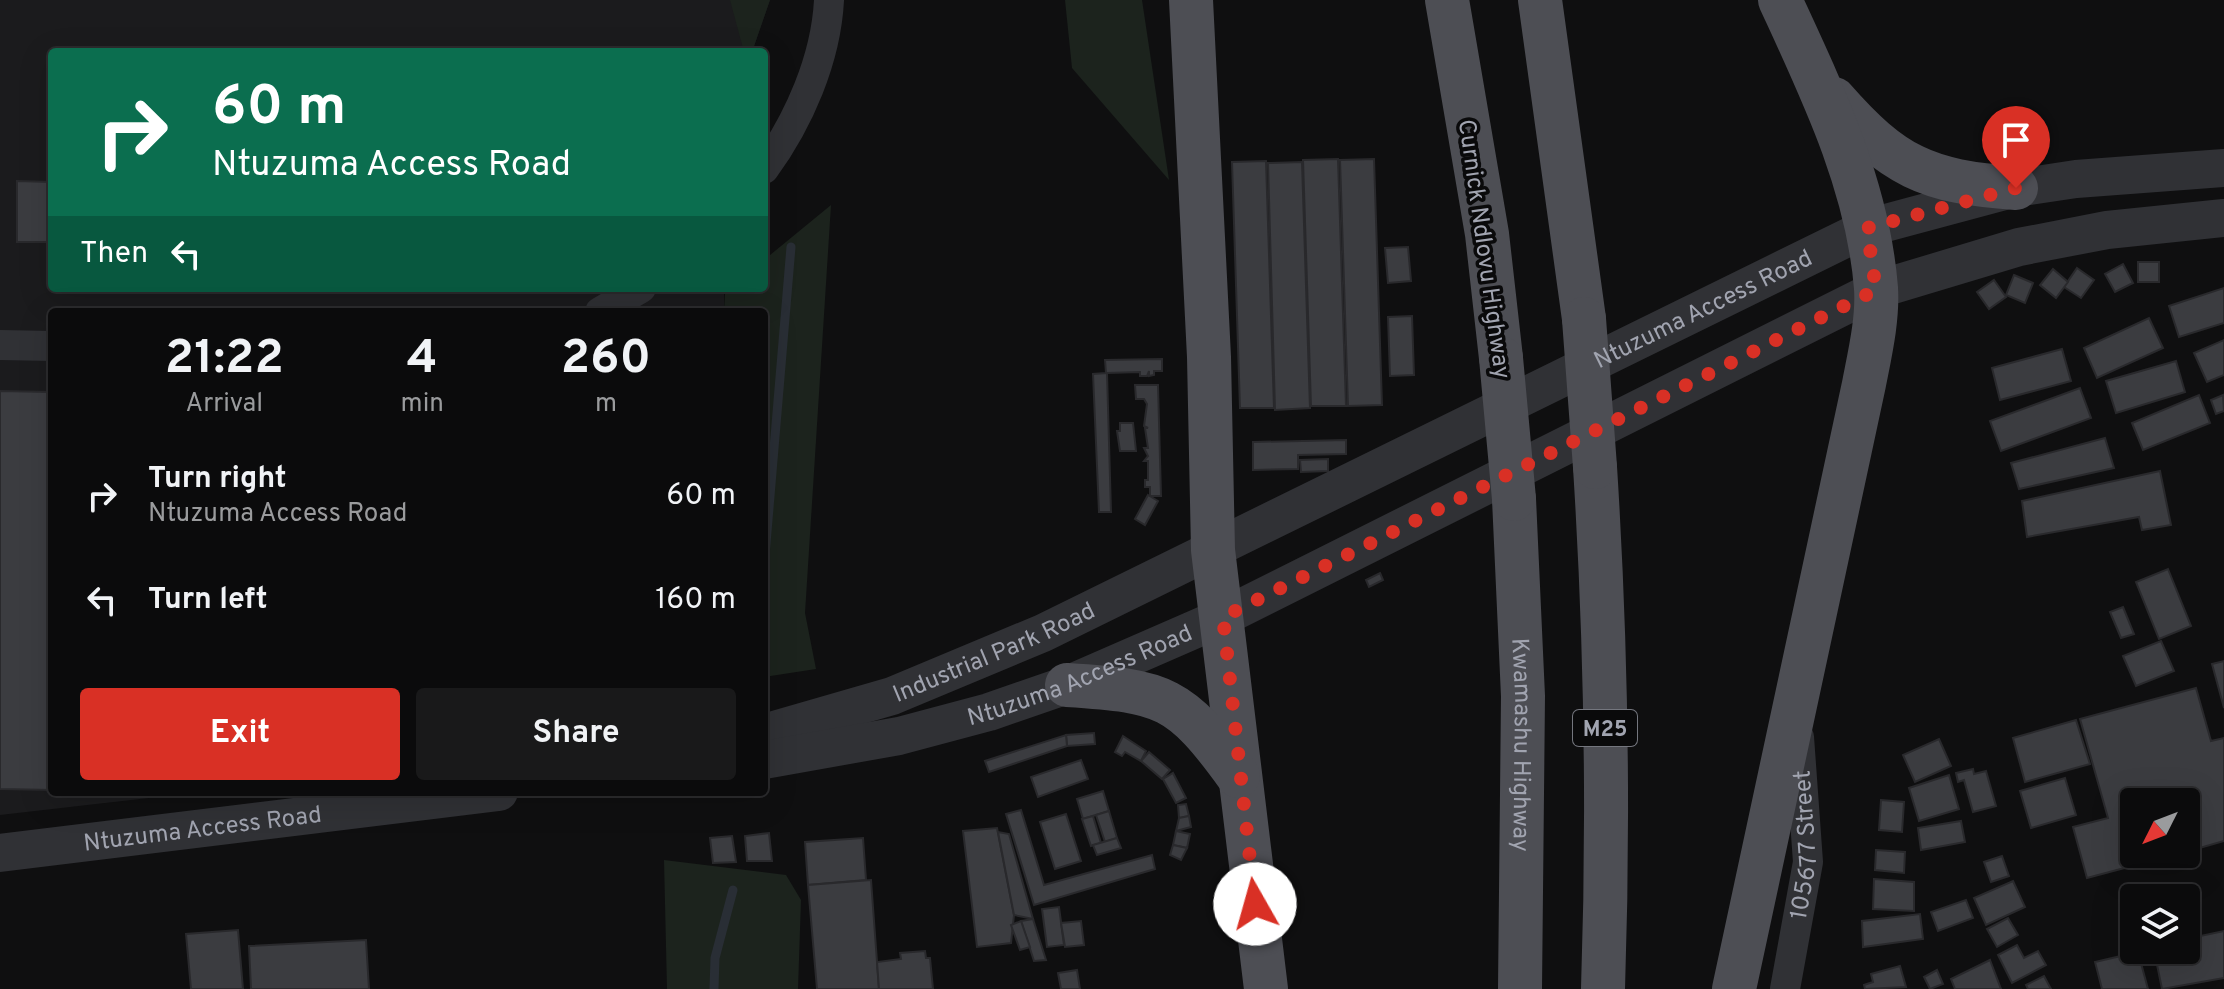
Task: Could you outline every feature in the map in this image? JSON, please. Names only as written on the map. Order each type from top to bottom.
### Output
[{"type":"main road","points":[[1191,0],[1209,357],[1213,550],[1266,989]]},
{"type":"main road","name":"Curnick Ndlovu Highway","points":[[1447,0],[1487,234],[1514,499]]},
{"type":"main road","name":"M25","points":[[1540,0],[1584,319],[1595,467],[1603,594],[1606,901],[1603,989]]},
{"type":"main road","points":[[1734,989],[1864,384],[1876,290],[1867,228],[1855,183],[1816,79],[1780,0]]},
{"type":"main road","points":[[1816,79],[1870,139],[1903,163],[1966,185],[2016,188]]},
{"type":"main road","name":"Kwamashu Highway","points":[[1514,499],[1523,696],[1520,989]]},
{"type":"main road","points":[[1067,685],[1135,690],[1162,699],[1189,714],[1239,778]]},
{"type":"street","points":[[768,164],[783,143],[814,72],[829,0]]},
{"type":"street","name":"Ntuzuma Access Road","points":[[1213,550],[1867,228],[2016,188],[2076,179],[2224,168]]},
{"type":"street","name":"Ntuzuma Access Road","points":[[768,759],[899,736],[989,712],[1067,685],[1223,617],[1876,290],[2019,247],[2107,230],[2224,218]]},
{"type":"street","points":[[607,308],[634,292]]},
{"type":"street","points":[[0,345],[48,346]]},
{"type":"street","name":"Industrial Park Road","points":[[768,732],[892,696],[1043,633],[1213,550]]},
{"type":"street","name":"105677 Street","points":[[1785,989],[1808,862],[1796,699]]},
{"type":"street","points":[[0,841],[337,796]]},
{"type":"street","name":"Ntuzuma Access Road","points":[[0,853],[466,796]]},
{"type":"shaded area","points":[[0,0],[770,0],[753,48],[48,48],[48,292],[724,292],[724,308],[48,308],[48,796],[166,796],[0,815]]},
{"type":"shaded area","points":[[730,0],[770,0],[753,48],[743,48]]},
{"type":"shaded area","points":[[1065,0],[1142,0],[1169,180],[1072,68]]},
{"type":"shaded area","points":[[831,205],[805,613],[816,669],[768,676],[768,308],[724,308],[726,292],[768,292],[768,257]]},
{"type":"shaded area","points":[[664,860],[786,875],[801,900],[798,989],[667,989]]},
{"type":"building","points":[[1338,159],[1346,406],[1311,406],[1303,160]]},
{"type":"building","points":[[1374,159],[1382,405],[1348,406],[1340,160]]},
{"type":"building","points":[[1266,161],[1274,408],[1240,408],[1232,162]]},
{"type":"building","points":[[1302,162],[1310,408],[1275,410],[1268,163]]},
{"type":"building","points":[[17,181],[48,182],[48,242],[17,242]]},
{"type":"building","points":[[1408,247],[1411,281],[1388,283],[1385,248]]},
{"type":"building","points":[[2138,262],[2159,262],[2159,282],[2138,282]]},
{"type":"building","points":[[2123,264],[2133,283],[2115,292],[2105,274]]},
{"type":"building","points":[[2077,268],[2094,280],[2081,298],[2064,287]]},
{"type":"building","points":[[2053,269],[2068,282],[2056,298],[2040,285]]},
{"type":"building","points":[[2014,275],[2033,283],[2025,303],[2006,295]]},
{"type":"building","points":[[1994,280],[2006,297],[1989,309],[1977,292]]},
{"type":"building","points":[[2224,288],[2224,323],[2179,337],[2169,306]]},
{"type":"building","points":[[1412,316],[1414,375],[1390,376],[1388,317]]},
{"type":"building","points":[[2149,318],[2163,348],[2097,378],[2084,348]]},
{"type":"building","points":[[2224,340],[2224,375],[2207,382],[2194,353]]},
{"type":"building","points":[[2062,349],[2071,381],[2000,400],[1992,368]]},
{"type":"building","points":[[1162,359],[1162,371],[1154,371],[1154,375],[1149,376],[1149,371],[1147,376],[1140,376],[1140,372],[1107,373],[1111,512],[1099,512],[1093,374],[1106,373],[1105,360]]},
{"type":"building","points":[[2176,361],[2185,392],[2116,413],[2106,381]]},
{"type":"building","points":[[1135,385],[1158,385],[1161,496],[1150,496],[1150,487],[1145,487],[1145,480],[1148,480],[1148,461],[1144,461],[1148,456],[1144,448],[1148,448],[1145,428],[1148,428],[1144,426],[1147,404],[1144,399],[1136,399]]},
{"type":"building","points":[[2080,388],[2091,418],[2001,451],[1990,421]]},
{"type":"building","points":[[0,391],[48,392],[48,790],[0,789]]},
{"type":"building","points":[[2199,395],[2210,423],[2143,450],[2132,423]]},
{"type":"building","points":[[2223,395],[2224,411],[2216,414],[2211,400]]},
{"type":"building","points":[[1120,423],[1133,423],[1136,451],[1120,451],[1117,431],[1120,431]]},
{"type":"building","points":[[2105,438],[2114,468],[2019,489],[2011,463]]},
{"type":"building","points":[[1346,440],[1346,454],[1298,455],[1298,469],[1253,470],[1253,442]]},
{"type":"building","points":[[1328,459],[1328,471],[1301,472],[1300,460]]},
{"type":"building","points":[[2160,471],[2171,525],[2142,530],[2139,517],[2027,537],[2022,501]]},
{"type":"building","points":[[1148,495],[1158,501],[1145,525],[1135,519]]},
{"type":"building","points":[[2168,569],[2191,626],[2159,639],[2136,582]]},
{"type":"building","points":[[1380,573],[1383,580],[1369,587],[1366,580]]},
{"type":"building","points":[[2123,607],[2134,634],[2121,638],[2110,612]]},
{"type":"building","points":[[2161,641],[2174,671],[2136,686],[2123,656]]},
{"type":"building","points":[[2224,661],[2224,708],[2212,664]]},
{"type":"building","points":[[2196,688],[2211,741],[2224,738],[2224,841],[2200,848],[2200,788],[2120,788],[2120,868],[2124,868],[2087,878],[2073,827],[2108,818],[2080,719]]},
{"type":"building","points":[[2076,720],[2090,764],[2025,782],[2013,738]]},
{"type":"building","points":[[1094,733],[1095,744],[1067,746],[1066,735]]},
{"type":"building","points":[[1066,735],[1067,746],[989,772],[985,761]]},
{"type":"building","points":[[1123,736],[1146,751],[1141,761],[1125,752],[1122,756],[1115,752]]},
{"type":"building","points":[[1939,739],[1951,766],[1915,782],[1903,755]]},
{"type":"building","points":[[1149,752],[1170,770],[1162,779],[1141,761]]},
{"type":"building","points":[[1081,760],[1088,779],[1038,797],[1031,777]]},
{"type":"building","points":[[1973,769],[1974,774],[1986,771],[1996,806],[1973,812],[1964,780],[1958,782],[1956,773]]},
{"type":"building","points":[[1173,773],[1186,798],[1176,803],[1163,779]]},
{"type":"building","points":[[1949,775],[1959,809],[1919,821],[1909,788]]},
{"type":"building","points":[[2065,778],[2076,815],[2031,828],[2020,791]]},
{"type":"building","points":[[1103,791],[1109,811],[1083,819],[1077,799]]},
{"type":"building","points":[[1881,800],[1904,802],[1902,832],[1879,830]]},
{"type":"building","points":[[1186,804],[1189,816],[1179,818],[1178,805]]},
{"type":"building","points":[[1021,810],[1044,885],[1152,855],[1155,869],[1034,905],[1006,814]]},
{"type":"building","points":[[1109,811],[1117,838],[1105,842],[1096,815]]},
{"type":"building","points":[[1066,814],[1081,861],[1055,869],[1040,822]]},
{"type":"building","points":[[1093,816],[1101,843],[1091,846],[1082,819]]},
{"type":"building","points":[[1189,816],[1191,827],[1176,831],[1179,818]]},
{"type":"building","points":[[1961,821],[1965,842],[1921,850],[1918,828]]},
{"type":"building","points":[[997,828],[1014,915],[1011,943],[977,947],[963,831]]},
{"type":"building","points":[[1176,831],[1190,834],[1187,848],[1173,845]]},
{"type":"building","points":[[998,832],[1009,834],[1033,919],[1014,915]]},
{"type":"building","points":[[769,833],[772,861],[747,861],[745,836]]},
{"type":"building","points":[[732,836],[736,862],[713,863],[710,838]]},
{"type":"building","points":[[863,838],[866,880],[808,885],[805,842]]},
{"type":"building","points":[[1117,838],[1121,848],[1097,855],[1093,845]]},
{"type":"building","points":[[1173,845],[1187,848],[1181,860],[1170,855]]},
{"type":"building","points":[[1876,850],[1905,852],[1904,873],[1875,870]]},
{"type":"building","points":[[2002,856],[2009,876],[1991,882],[1984,862]]},
{"type":"building","points":[[1874,879],[1914,882],[1914,911],[1873,909]]},
{"type":"building","points":[[871,880],[879,989],[817,989],[808,885]]},
{"type":"building","points":[[2013,881],[2025,907],[1986,925],[1974,898]]},
{"type":"building","points":[[1966,900],[1973,918],[1938,931],[1931,912]]},
{"type":"building","points":[[1059,907],[1064,945],[1047,947],[1042,909]]},
{"type":"building","points":[[1920,914],[1923,939],[1863,947],[1862,921]]},
{"type":"building","points":[[2008,918],[2018,935],[1997,947],[1987,929]]},
{"type":"building","points":[[1033,919],[1046,960],[1034,961],[1021,921]]},
{"type":"building","points":[[1021,921],[1030,947],[1020,950],[1011,925]]},
{"type":"building","points":[[1081,921],[1084,945],[1065,947],[1061,923]]},
{"type":"building","points":[[238,930],[243,989],[191,989],[186,934]]},
{"type":"building","points":[[2224,931],[2224,978],[2162,989],[2157,964],[2200,964],[2200,936]]},
{"type":"building","points":[[366,940],[369,989],[251,989],[249,946]]},
{"type":"building","points":[[2017,945],[2024,958],[2038,951],[2046,965],[2012,983],[1998,955]]},
{"type":"building","points":[[925,951],[926,958],[930,958],[933,989],[879,989],[877,962],[901,959],[900,953]]},
{"type":"building","points":[[2120,956],[2120,964],[2141,964],[2148,989],[2102,989],[2095,962]]},
{"type":"building","points":[[1990,960],[2001,989],[1955,989],[1951,979]]},
{"type":"building","points":[[1900,966],[1906,987],[1865,989],[1864,985],[1873,982],[1871,974]]},
{"type":"building","points":[[1077,970],[1080,989],[1061,989],[1058,973]]},
{"type":"building","points":[[1937,970],[1943,984],[1930,989],[1924,977]]},
{"type":"building","points":[[2044,976],[2051,989],[2028,989],[2026,985]]},
{"type":"waterway","points":[[768,520],[791,247]]},
{"type":"waterway","points":[[714,989],[715,958],[733,890]]},
{"type":"route","points":[[1255,904],[1223,617],[1876,290],[1867,228],[2016,188]]}]
